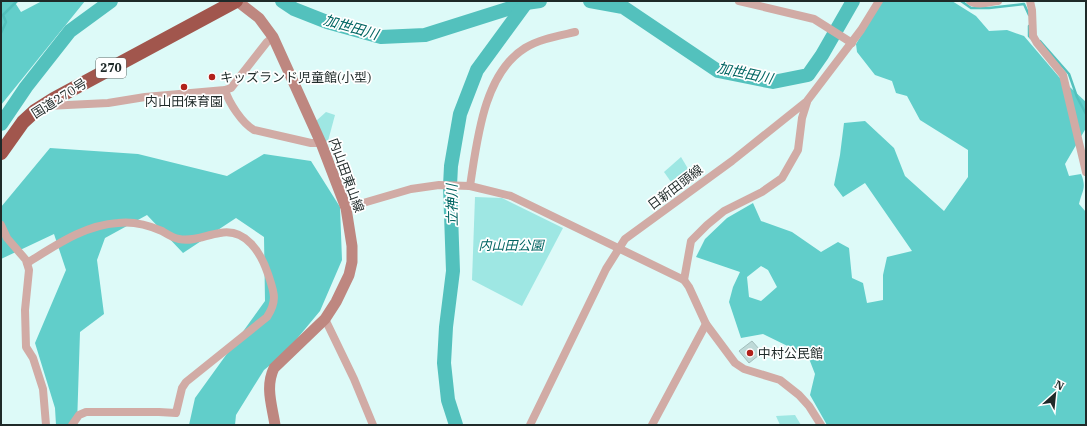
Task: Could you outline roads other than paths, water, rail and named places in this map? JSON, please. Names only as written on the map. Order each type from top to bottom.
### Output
[{"type":"highway","name":"国道270号","points":[[1,153],[23,122],[43,106],[237,1]]},
{"type":"street","name":"内山田東山線","points":[[237,1],[259,18],[273,37],[321,143],[346,208],[352,246],[352,262],[349,275],[336,302],[325,319],[274,368],[270,378],[269,388],[275,425]]},
{"type":"street","points":[[739,1],[815,20],[850,42]]},
{"type":"street","name":"日新田頭線","points":[[530,425],[606,269],[625,239],[732,160],[807,101],[850,42],[862,30],[879,1]]},
{"type":"street","points":[[970,1],[973,3],[998,1]]},
{"type":"street","points":[[1030,1],[1032,10],[1033,36],[1037,44],[1063,75],[1086,172]]},
{"type":"street","points":[[467,186],[488,97],[509,62],[525,48],[543,40],[575,32]]},
{"type":"street","points":[[43,106],[108,103],[145,97],[225,90],[231,88],[267,42],[273,37]]},
{"type":"street","points":[[225,90],[228,99],[248,126],[254,130],[311,143],[321,143]]},
{"type":"street","points":[[684,280],[691,241],[724,211],[762,192],[782,178],[798,150],[802,118],[807,101]]},
{"type":"street","points":[[346,208],[411,189],[437,185],[467,186],[511,196],[684,280],[689,287],[706,324],[735,362],[744,369],[780,380],[799,395],[809,406],[821,425]]},
{"type":"street","points":[[27,263],[66,239],[97,227],[118,223],[136,223],[146,225],[179,239],[193,240],[221,232],[232,232],[249,242],[258,251],[265,264],[275,296],[272,310],[267,317],[186,382],[182,388],[176,413],[86,412],[79,415],[72,425]]},
{"type":"street","points":[[1,225],[7,238],[27,263],[29,270],[25,310],[26,347],[33,358],[42,390],[46,425]]},
{"type":"street","points":[[325,319],[354,379],[373,425]]},
{"type":"street","points":[[652,425],[706,324]]},
{"type":"waterway","points":[[1,33],[6,22],[3,15],[17,1]]},
{"type":"waterway","name":"加世田川","points":[[1,124],[26,87],[70,31],[111,1]]},
{"type":"waterway","name":"加世田川","points":[[282,1],[294,9],[327,22],[381,37],[425,35],[526,3],[540,1]]},
{"type":"waterway","name":"加世田川","points":[[590,1],[623,7],[718,71],[773,82],[808,75],[822,55],[853,1]]},
{"type":"waterway","points":[[961,1],[971,8],[989,8],[1024,4],[1029,15]]},
{"type":"waterway","name":"立神川","points":[[456,425],[448,400],[444,363],[446,327],[453,271],[450,186],[451,166],[460,114],[477,70],[526,3]]},
{"type":"waterway","points":[[1029,26],[1029,36],[1031,38]]},
{"type":"waterway","points":[[1040,41],[1069,74],[1077,97],[1086,114]]},
{"type":"place","name":"キッズランド児童館(小型)","points":[[212,77]]},
{"type":"place","name":"内山田保育園","points":[[184,87]]},
{"type":"place","name":"中村公民館","points":[[750,353]]},
{"type":"park label","name":"内山田公園","points":[[511,245]]}]
